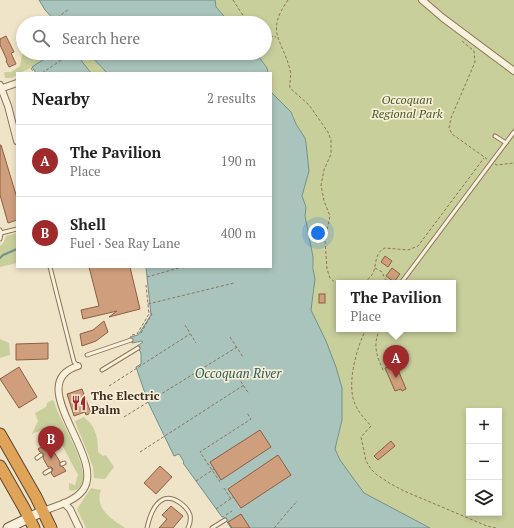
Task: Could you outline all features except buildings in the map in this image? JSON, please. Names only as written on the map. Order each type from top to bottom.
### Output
[{"type":"highway","points":[[0,434],[43,510],[51,528]]},
{"type":"highway","points":[[0,466],[34,528]]},
{"type":"highway","points":[[29,517],[39,522],[43,528]]},
{"type":"street","points":[[422,0],[443,18],[514,71]]},
{"type":"street","points":[[16,83],[0,87],[8,106],[16,137]]},
{"type":"street","points":[[8,528],[43,510],[64,503],[82,491],[87,482],[88,474],[85,462],[64,412],[58,393],[62,377],[70,369],[78,366]]},
{"type":"street","points":[[64,503],[70,509],[79,528]]},
{"type":"lane","points":[[403,280],[514,132]]},
{"type":"lane","points":[[495,136],[506,143]]},
{"type":"lane","points":[[0,239],[0,232],[16,229]]},
{"type":"lane","points":[[50,268],[74,362],[78,366]]},
{"type":"lane","points":[[87,355],[131,340]]},
{"type":"lane","points":[[102,370],[138,348]]},
{"type":"lane","points":[[37,458],[41,455]]},
{"type":"lane","points":[[45,473],[50,470]]},
{"type":"lane","points":[[147,528],[150,516],[160,501],[167,498],[174,500],[186,509],[190,518],[188,528]]},
{"type":"lane","points":[[212,528],[224,518]]},
{"type":"path","points":[[233,0],[243,16]]},
{"type":"path","points":[[288,0],[279,14],[277,37],[290,69],[290,88],[310,105],[328,132],[331,140],[331,154],[324,170],[321,185],[324,201],[330,216],[325,240],[327,269],[330,278],[336,283]]},
{"type":"path","points":[[59,16],[69,9]]},
{"type":"path","points":[[272,36],[277,37]]},
{"type":"path","points":[[462,41],[474,51],[475,62],[451,118],[449,128],[452,134],[491,162],[497,165],[514,163]]},
{"type":"path","points":[[44,72],[63,60]]},
{"type":"path","points":[[31,68],[33,72]]},
{"type":"path","points":[[367,280],[373,273],[381,250],[389,248],[408,250],[418,246],[484,157]]},
{"type":"path","points":[[147,276],[178,268]]},
{"type":"path","points":[[374,268],[382,272],[386,280]]},
{"type":"path","points":[[148,304],[234,283]]},
{"type":"path","points":[[130,336],[137,334],[149,314],[146,285]]},
{"type":"path","points":[[141,333],[152,314],[148,312]]},
{"type":"path","points":[[185,325],[196,343]]},
{"type":"path","points":[[365,332],[354,361],[352,388],[354,402],[371,426],[361,437],[366,461],[371,469],[390,484],[404,491],[479,523],[496,528]]},
{"type":"path","points":[[379,332],[377,336],[376,354],[384,372]]},
{"type":"path","points":[[110,386],[190,334]]},
{"type":"path","points":[[230,337],[243,357]]},
{"type":"path","points":[[124,417],[237,347]]},
{"type":"path","points":[[238,378],[249,394]]},
{"type":"path","points":[[140,452],[244,385]]},
{"type":"path","points":[[220,482],[200,452],[251,419],[247,413]]},
{"type":"path","points":[[196,481],[213,470]]},
{"type":"path","points":[[224,488],[231,499]]},
{"type":"path","points":[[216,509],[233,497]]},
{"type":"path","points":[[274,528],[297,501]]},
{"type":"path","points":[[224,518],[232,511]]},
{"type":"green space","name":"Occoquan Regional Park","points":[[215,0],[514,0],[514,528],[430,528],[364,493],[340,460],[335,449],[335,445],[338,439],[342,420],[342,388],[326,341],[311,310],[314,291],[313,257],[305,216],[306,207],[302,196],[305,187],[306,143],[293,115],[272,93],[272,72],[268,72],[267,68],[261,60],[272,60],[272,16],[224,16],[216,7]]},
{"type":"green space","points":[[21,60],[42,60],[29,69],[16,72],[16,76],[11,78],[5,78],[4,72],[11,72],[20,66]]},
{"type":"green space","points":[[81,60],[95,60],[106,72],[90,72]]},
{"type":"green space","points":[[16,233],[16,263],[0,267],[0,246],[4,242],[6,236]]},
{"type":"green space","points":[[0,339],[9,343],[10,355],[0,358]]},
{"type":"green space","points":[[52,400],[54,401],[73,443],[83,471],[82,484],[78,489],[72,491],[69,490],[69,483],[75,485],[78,475],[52,426],[32,434],[38,421],[35,413],[46,407],[47,403]]},
{"type":"green space","points":[[84,417],[95,431],[98,452],[103,456],[106,455],[114,467],[105,479],[94,478],[93,467],[75,421]]},
{"type":"green space","points":[[91,488],[101,490],[99,497],[102,508],[110,517],[125,528],[86,528],[77,509]]},
{"type":"water","points":[[39,0],[215,0],[216,7],[224,16],[51,16]]},
{"type":"water","points":[[43,60],[81,60],[90,72],[35,72],[32,67]]},
{"type":"water","points":[[95,60],[261,60],[267,68],[268,72],[106,72]]},
{"type":"water","name":"Occoquan River","points":[[272,93],[291,112],[296,124],[305,138],[306,143],[309,171],[302,196],[306,207],[305,216],[313,257],[315,279],[311,310],[326,341],[342,388],[342,420],[335,449],[340,460],[364,493],[430,528],[231,528],[183,463],[184,462],[179,454],[174,456],[148,402],[136,367],[141,364],[141,353],[137,346],[143,342],[132,343],[130,337],[138,335],[151,315],[146,268],[272,268]]},
{"type":"waterway","points":[[0,258],[3,255],[16,249]]},
{"type":"place","name":"The Pavilion","points":[[396,378]]},
{"type":"place","name":"The Electric Palm","points":[[79,403]]},
{"type":"place","name":"Shell","points":[[51,459]]}]
